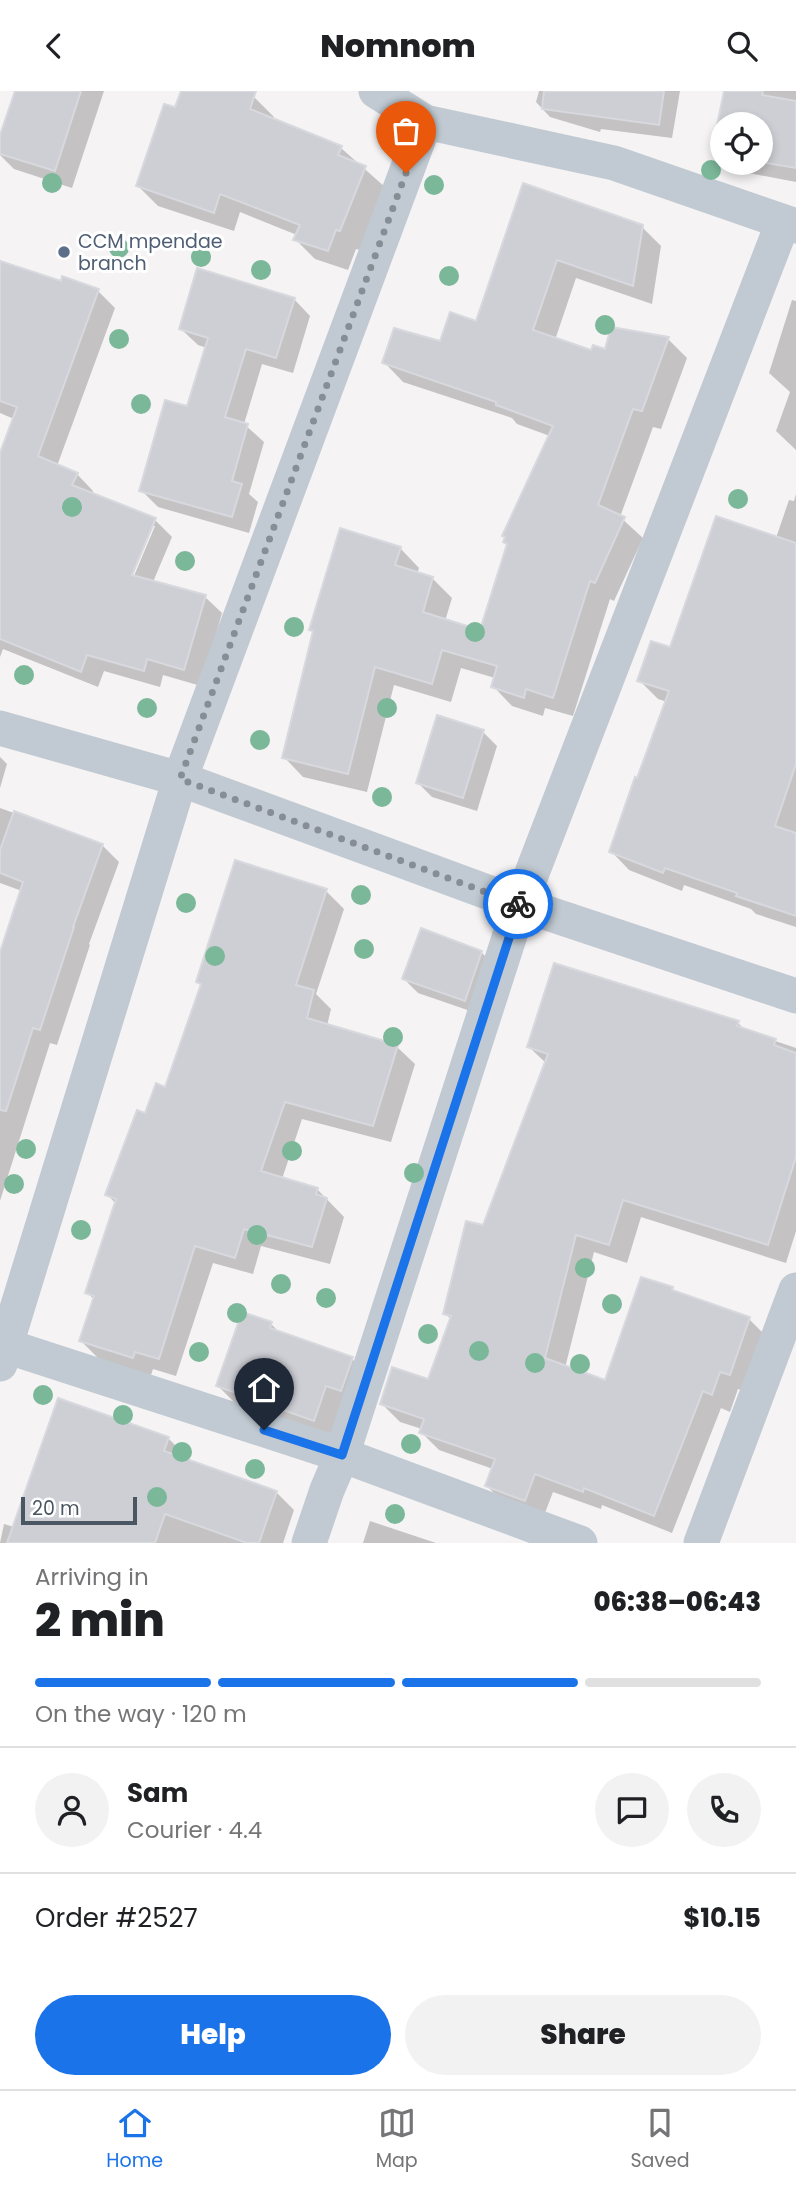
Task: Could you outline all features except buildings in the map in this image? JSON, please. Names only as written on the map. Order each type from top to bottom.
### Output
[{"type":"street","points":[[309,1543],[342,1455],[520,904],[789,224],[614,163],[425,122],[376,91]]},
{"type":"street","points":[[425,122],[180,779],[2,1352],[342,1455],[580,1543]]},
{"type":"street","points":[[0,728],[180,779],[520,904],[796,996]]},
{"type":"street","points":[[701,1543],[796,1290]]},
{"type":"way so far","points":[[406,173],[180,779],[518,904]]},
{"type":"place","name":"CCM mpendae branch","points":[[64,252]]},
{"type":"route","points":[[264,1430],[342,1455],[518,904]]}]
